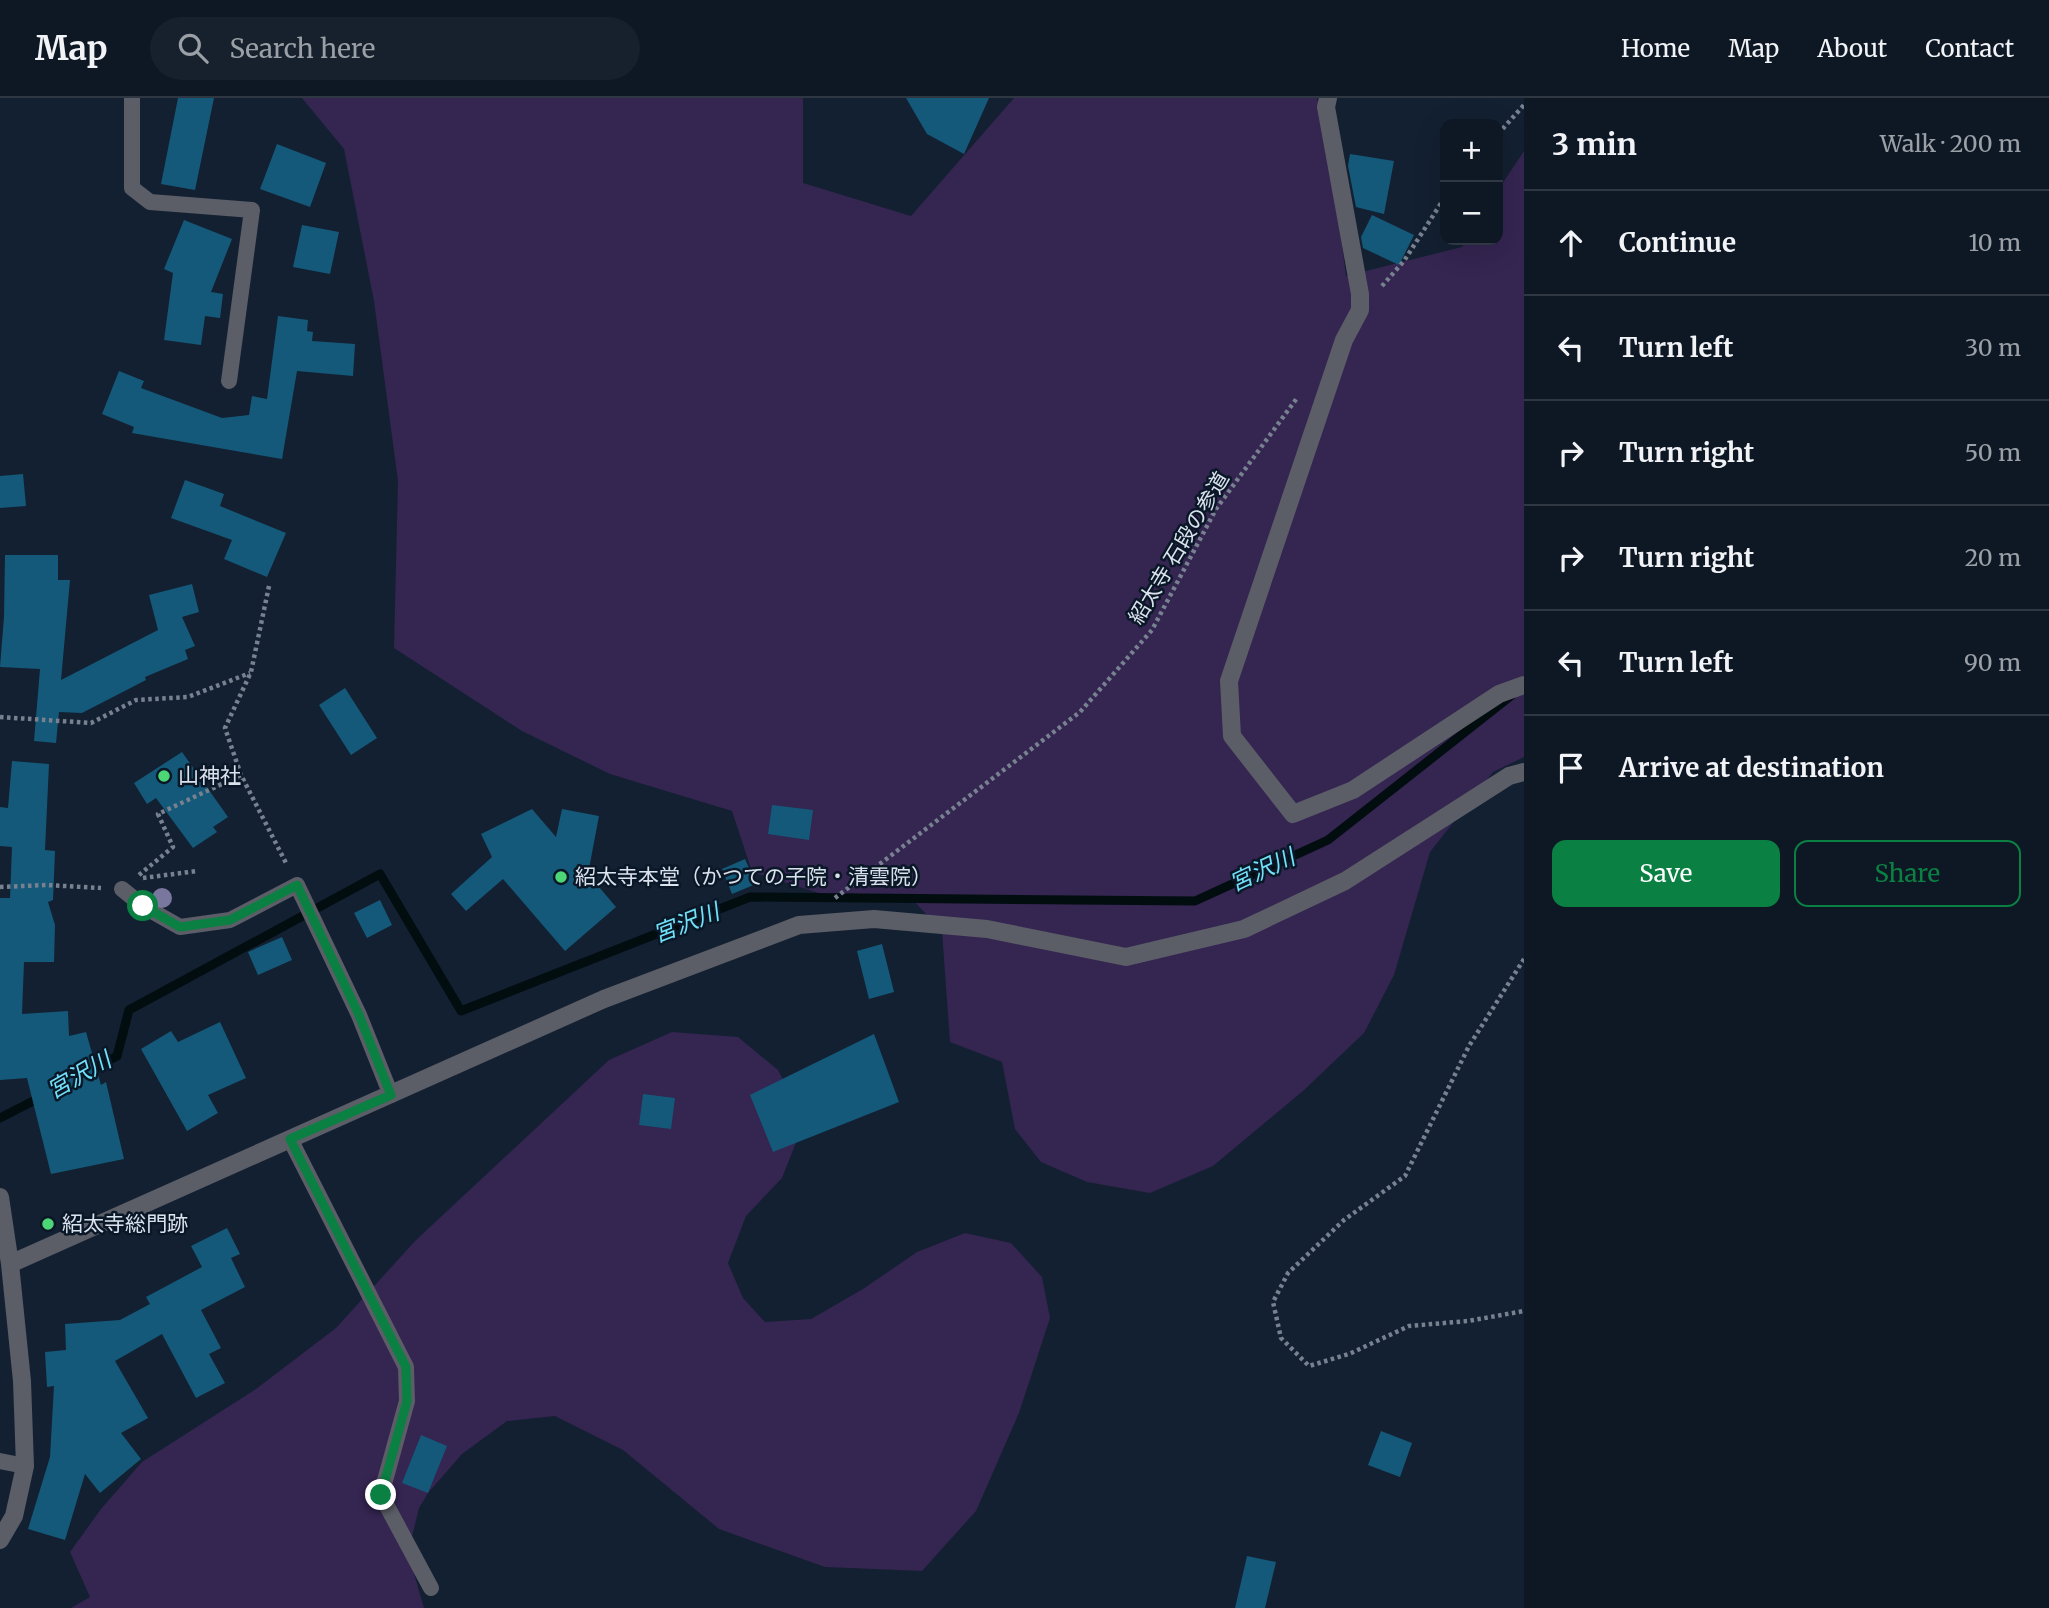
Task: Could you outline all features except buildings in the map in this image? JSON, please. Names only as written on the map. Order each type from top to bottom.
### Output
[{"type":"street","points":[[1328,98],[1326,107],[1360,294],[1360,310],[1343,340],[1229,681],[1232,736],[1293,814],[1353,790],[1499,694],[1524,685]]},
{"type":"street","points":[[10,1264],[604,999],[799,925],[874,919],[987,929],[1126,957],[1244,929],[1345,881],[1509,775],[1524,772]]},
{"type":"street","points":[[0,1197],[22,1381],[25,1466],[14,1516],[0,1540]]},
{"type":"lane","points":[[132,98],[132,188],[150,202],[252,209],[229,381]]},
{"type":"lane","points":[[122,889],[143,906],[180,927],[230,920],[297,885],[359,1015],[391,1095]]},
{"type":"lane","points":[[290,1139],[406,1367],[407,1401],[381,1495],[432,1588]]},
{"type":"lane","points":[[0,1461],[25,1466]]},
{"type":"path","points":[[1503,128],[1524,105]]},
{"type":"path","points":[[1360,310],[1404,261],[1440,205]]},
{"type":"path","name":"紹太寺 石段の参道","points":[[857,881],[1080,712],[1152,630],[1216,509],[1301,393]]},
{"type":"path","points":[[269,586],[251,672],[225,728],[241,775],[297,885]]},
{"type":"path","points":[[0,717],[91,723],[136,701],[188,697],[251,672]]},
{"type":"path","points":[[197,871],[134,879],[173,847],[158,814],[241,775]]},
{"type":"path","points":[[0,887],[122,889]]},
{"type":"path","points":[[1524,959],[1469,1046],[1405,1176],[1344,1220],[1288,1273],[1273,1302],[1281,1338],[1309,1366],[1349,1354],[1409,1326],[1468,1321],[1524,1311]]},
{"type":"shaded area","points":[[302,98],[803,98],[803,183],[911,216],[1014,98],[1317,98],[1333,175],[1346,276],[1463,245],[1503,245],[1503,182],[1524,151],[1524,757],[1493,772],[1430,852],[1394,975],[1364,1033],[1303,1091],[1213,1166],[1150,1193],[1087,1182],[1041,1162],[1015,1129],[1002,1062],[950,1042],[942,931],[909,896],[838,899],[752,872],[732,811],[610,774],[522,731],[394,648],[398,481],[374,301],[344,149]]},
{"type":"shaded area","points":[[672,1032],[738,1037],[778,1070],[804,1122],[782,1178],[746,1216],[728,1263],[743,1298],[765,1322],[811,1319],[863,1289],[917,1252],[965,1233],[1011,1243],[1042,1277],[1050,1318],[1019,1413],[976,1511],[922,1571],[825,1567],[719,1529],[623,1450],[555,1416],[507,1421],[462,1454],[428,1493],[419,1508],[408,1553],[424,1608],[71,1608],[90,1597],[70,1552],[101,1509],[142,1462],[256,1389],[336,1328],[415,1241],[609,1060]]},
{"type":"waterway","name":"宮沢川","points":[[87,1072],[117,1056],[129,1010],[380,874],[461,1011],[750,897],[1195,901],[1328,840],[1512,695]]},
{"type":"waterway","name":"宮沢川","points":[[0,1118],[41,1097]]},
{"type":"place","name":"山神社","points":[[164,776]]},
{"type":"place","name":"紹太寺本堂（かつての子院・清雲院）","points":[[561,877]]},
{"type":"place","name":"紹太寺総門跡","points":[[48,1224]]},
{"type":"route","points":[[143,906],[180,927],[230,920],[297,885],[359,1015],[391,1095],[290,1139],[406,1367],[407,1401],[381,1495]]}]
